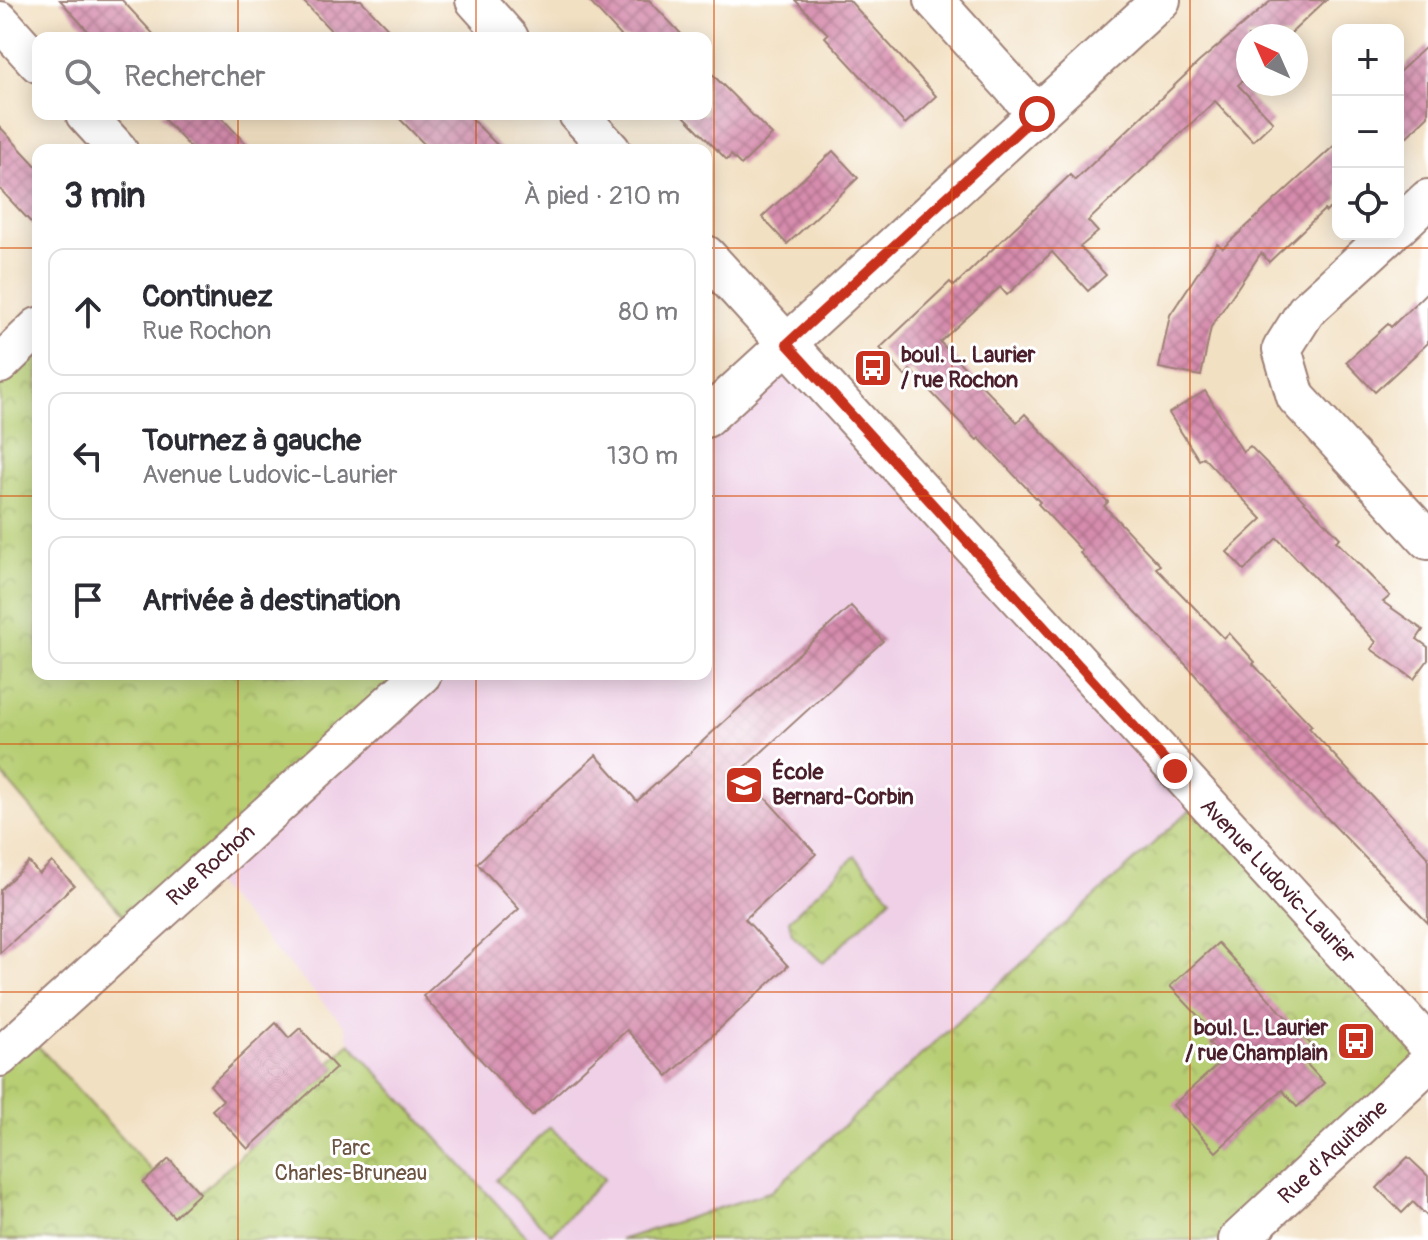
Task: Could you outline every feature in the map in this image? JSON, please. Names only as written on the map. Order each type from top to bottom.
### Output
[{"type":"street","points":[[475,0],[504,32]]},
{"type":"street","points":[[934,0],[1037,114]]},
{"type":"street","points":[[712,413],[1161,0]]},
{"type":"street","points":[[0,21],[32,56]]},
{"type":"street","points":[[90,120],[112,144]]},
{"type":"street","points":[[584,120],[606,144]]},
{"type":"street","points":[[1404,221],[1428,199]]},
{"type":"street","points":[[1383,240],[1306,311],[1282,349],[1296,397],[1428,540]]},
{"type":"street","name":"Avenue Ludovic-Laurier","points":[[712,262],[1428,1045]]},
{"type":"street","points":[[0,364],[32,333]]},
{"type":"street","name":"Rue Rochon","points":[[0,1057],[415,680]]},
{"type":"street","name":"Rue d'Aquitaine","points":[[1238,1240],[1428,1063]]},
{"type":"shaded area","name":"École Bernard-Corbin","points":[[787,344],[1201,800],[772,1191],[620,1240],[530,1240],[350,1043],[345,1026],[203,872],[416,680],[712,680],[712,413]]},
{"type":"green space","points":[[32,335],[32,680],[416,680],[136,931],[0,772],[0,366]]},
{"type":"green space","points":[[1201,800],[1428,1045],[1238,1240],[620,1240],[772,1191]]},
{"type":"green space","points":[[855,856],[891,898],[823,963],[792,934],[789,920]]},
{"type":"green space","name":"Parc Charles-Bruneau","points":[[26,1033],[153,1172],[169,1159],[200,1193],[336,1068],[330,1062],[350,1043],[530,1240],[0,1240],[0,1057]]},
{"type":"green space","points":[[550,1127],[604,1179],[551,1234],[496,1180]]},
{"type":"building","points":[[60,0],[122,0],[151,32],[89,32]]},
{"type":"building","points":[[302,0],[361,0],[391,32],[332,32]]},
{"type":"building","points":[[588,0],[649,0],[679,32],[617,32]]},
{"type":"building","points":[[795,0],[849,0],[936,96],[905,124]]},
{"type":"building","points":[[1272,0],[1326,0],[1301,24],[1244,24]]},
{"type":"building","points":[[1236,31],[1236,96],[1248,96],[1273,122],[1253,141],[1215,101],[1088,221],[1098,232],[1080,247],[1106,275],[1088,291],[1052,252],[1007,295],[1000,287],[940,342],[1017,422],[1025,414],[1108,502],[1104,506],[1160,565],[1156,568],[1224,638],[1229,633],[1255,662],[1253,664],[1312,726],[1309,728],[1428,857],[1428,923],[1244,732],[1190,669],[1080,553],[1082,551],[1038,504],[1040,502],[910,370],[905,376],[880,348],[950,282],[954,286],[1070,175],[1075,180]]},
{"type":"building","points":[[1428,45],[1428,116],[1404,139],[1404,96],[1404,67]]},
{"type":"building","points":[[712,74],[772,135],[741,165],[731,155],[727,160],[688,120],[712,120]]},
{"type":"building","points":[[165,120],[224,120],[246,144],[187,144]]},
{"type":"building","points":[[401,120],[473,120],[496,144],[424,144]]},
{"type":"building","points":[[0,127],[32,162],[32,224],[0,189]]},
{"type":"building","points":[[1332,148],[1332,206],[1269,262],[1261,253],[1211,327],[1201,376],[1159,368],[1170,315],[1217,244],[1223,248]]},
{"type":"building","points":[[833,151],[858,178],[787,244],[762,217]]},
{"type":"building","points":[[1428,291],[1428,343],[1375,392],[1346,362],[1388,324],[1391,327]]},
{"type":"building","points":[[1205,391],[1243,452],[1250,446],[1340,538],[1336,541],[1390,596],[1383,602],[1423,630],[1417,639],[1428,647],[1428,660],[1414,679],[1371,649],[1376,642],[1277,538],[1244,570],[1227,552],[1262,519],[1203,457],[1199,460],[1169,413]]},
{"type":"building","points":[[851,606],[883,641],[741,771],[816,854],[745,919],[788,966],[668,1076],[627,1030],[532,1116],[423,996],[519,909],[477,863],[596,755],[637,801]]},
{"type":"building","points":[[29,862],[39,874],[52,862],[74,885],[0,953],[0,890]]},
{"type":"building","points":[[1218,943],[1316,1050],[1304,1061],[1324,1083],[1297,1107],[1282,1090],[1216,1152],[1173,1105],[1224,1059],[1209,1043],[1217,1036],[1170,986]]},
{"type":"building","points":[[276,1023],[289,1038],[300,1028],[336,1068],[248,1149],[212,1110],[223,1100],[210,1085]]},
{"type":"building","points":[[1408,1157],[1428,1176],[1428,1217],[1413,1202],[1402,1213],[1377,1188]]},
{"type":"building","points":[[169,1159],[200,1193],[174,1217],[143,1183]]},
{"type":"place","name":"boul. L. Laurier / rue Rochon","points":[[873,368]]},
{"type":"place","name":"École Bernard-Corbin","points":[[744,785]]},
{"type":"place","name":"boul. L. Laurier / rue Champlain","points":[[1356,1041]]},
{"type":"route","points":[[1037,114],[787,344],[1175,771]]}]
